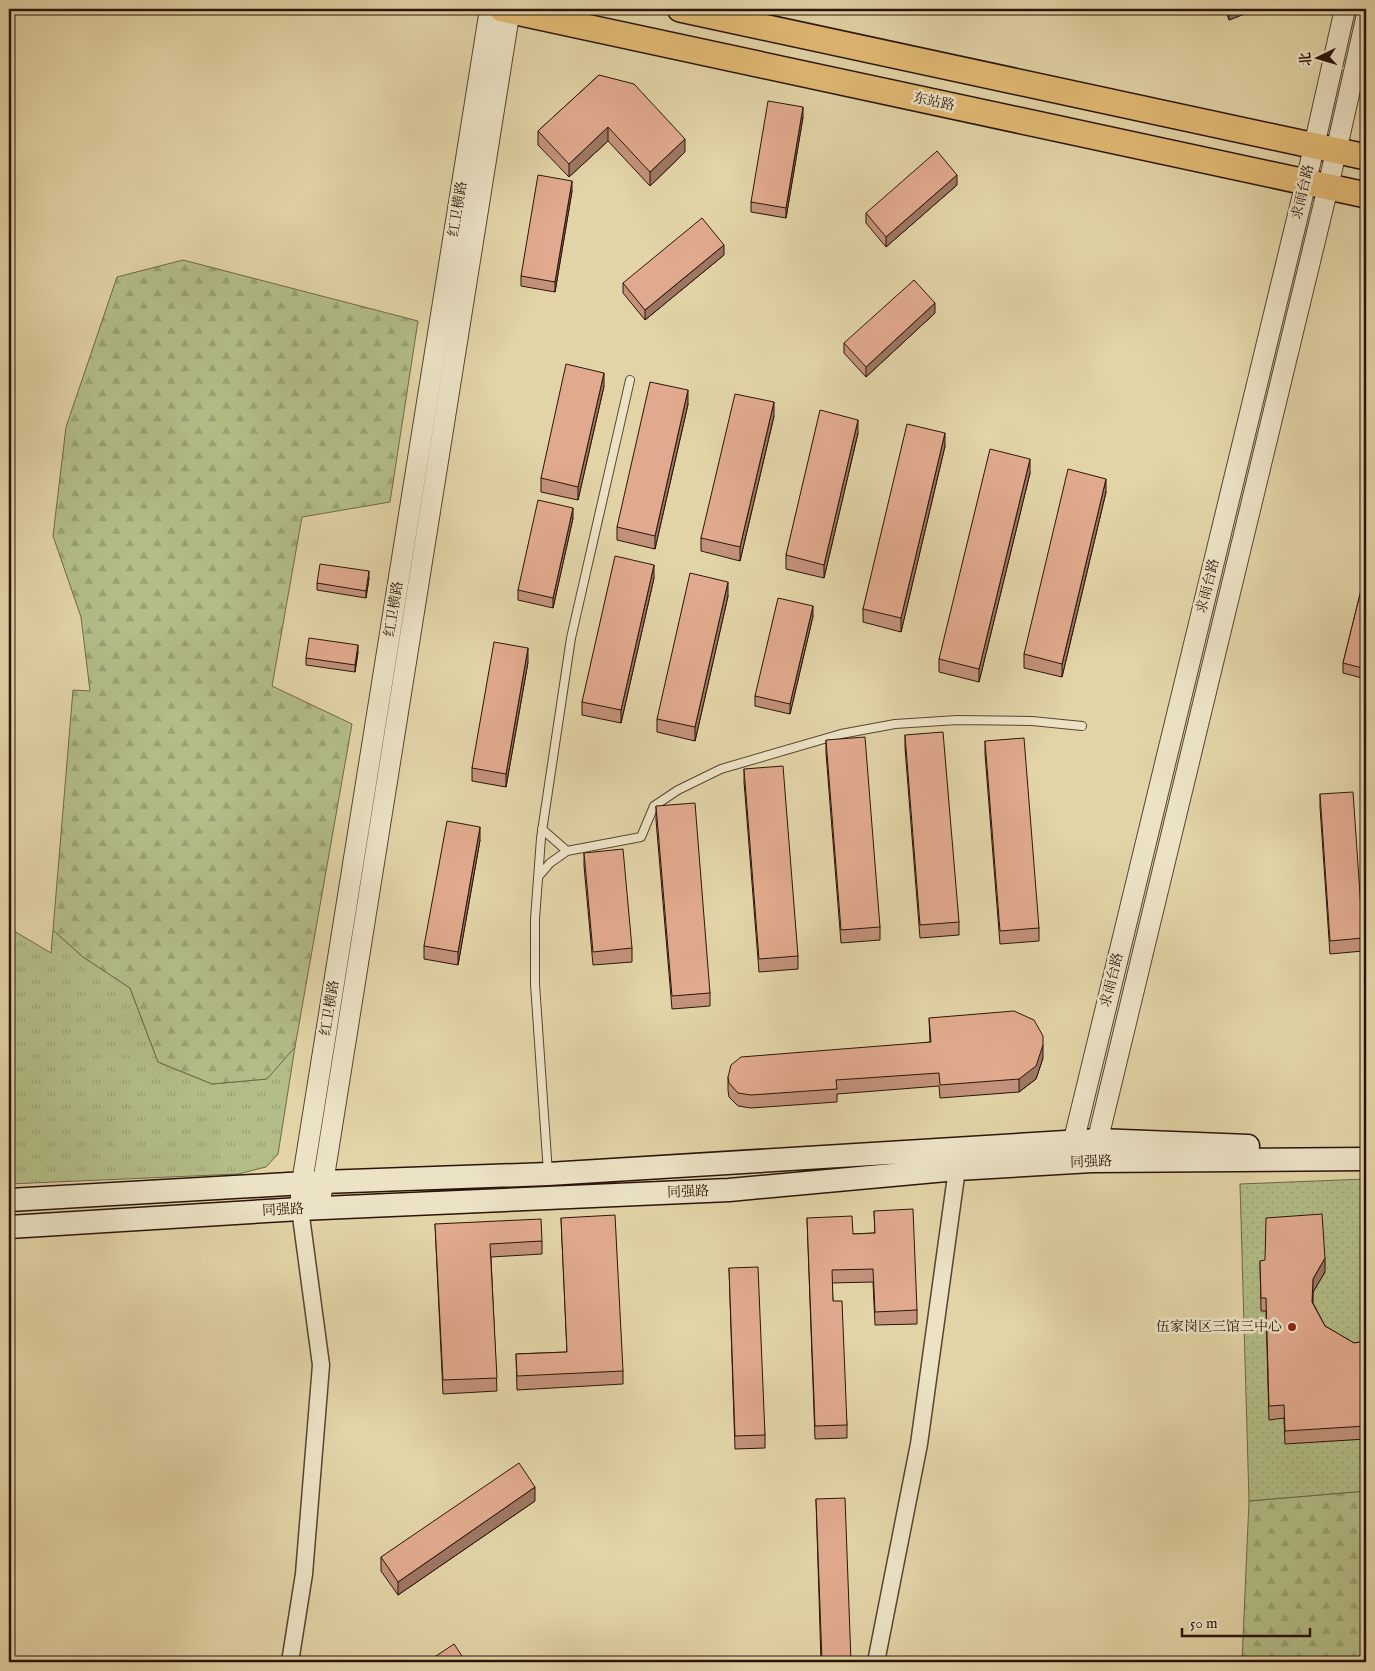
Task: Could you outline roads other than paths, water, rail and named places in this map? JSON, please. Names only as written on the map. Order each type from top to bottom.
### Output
[{"type":"main road","name":"东站路","points":[[503,9],[1366,195]]},
{"type":"main road","points":[[680,9],[1366,157]]},
{"type":"main road","name":"同强路","points":[[9,1200],[312,1183],[1095,1151],[1338,1149],[1366,1146]]},
{"type":"main road","name":"同强路","points":[[1095,1151],[1366,1159]]},
{"type":"main road","name":"同强路","points":[[9,1227],[309,1208],[729,1190],[957,1168],[1071,1152]]},
{"type":"street","name":"红卫横路","points":[[309,1208],[503,9]]},
{"type":"street","name":"求雨台路","points":[[1095,1151],[1325,148],[1345,9]]},
{"type":"street","name":"求雨台路","points":[[1325,148],[1366,19]]},
{"type":"street","name":"求雨台路","points":[[1071,1152],[1317,184]]},
{"type":"street","points":[[876,1662],[919,1444],[957,1168]]},
{"type":"street","points":[[290,1662],[304,1574],[321,1365],[309,1208]]},
{"type":"lane","points":[[548,1174],[535,984],[535,919],[542,829],[571,638],[630,380]]},
{"type":"lane","points":[[538,878],[550,863],[568,851],[641,837],[654,806],[678,790],[721,769],[841,734],[895,724],[958,720],[1032,721],[1082,726]]},
{"type":"lane","points":[[542,829],[568,851]]},
{"type":"place","name":"伍家岗区三馆三中心","points":[[1292,1327]]}]
